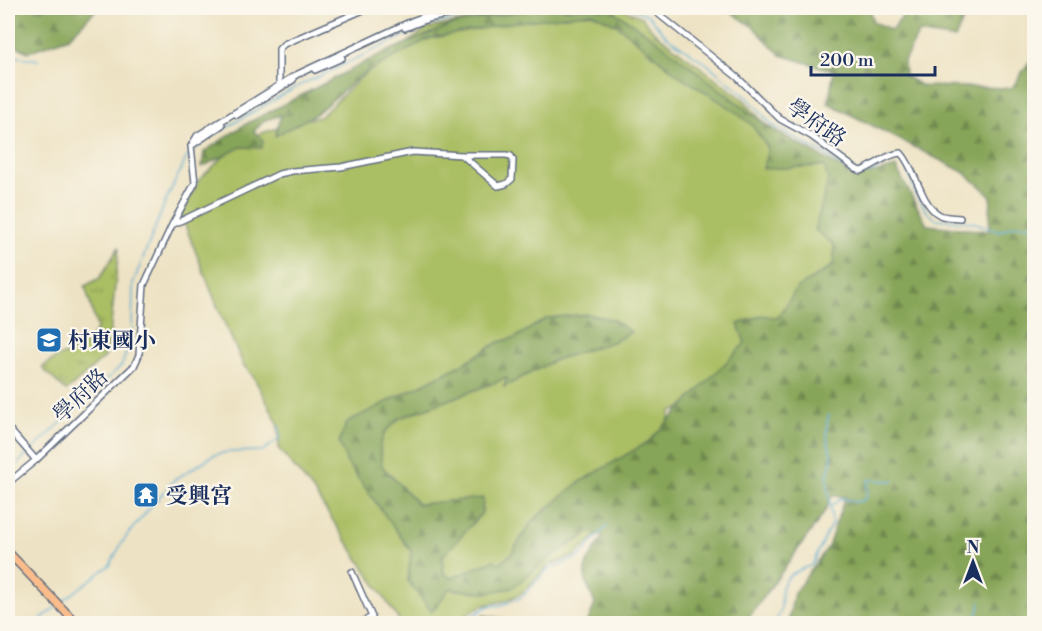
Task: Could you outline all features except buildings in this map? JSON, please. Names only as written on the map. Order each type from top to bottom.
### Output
[{"type":"main road","points":[[8,552],[77,624]]},
{"type":"street","points":[[279,87],[279,49],[284,44],[368,8]]},
{"type":"street","name":"學府路","points":[[279,87],[414,20],[459,8]]},
{"type":"street","name":"學府路","points":[[8,483],[36,460],[134,366],[139,355],[144,285],[195,183],[191,146],[295,78],[334,63],[428,19],[480,8]]},
{"type":"street","name":"學府路","points":[[651,8],[737,76],[780,119],[832,150],[849,166],[861,171],[891,154],[901,153],[908,160],[928,204],[941,216],[960,218]]},
{"type":"street","points":[[172,225],[257,183],[292,171],[341,167],[413,152],[511,156],[513,160],[512,179],[498,186],[462,155]]},
{"type":"street","points":[[8,428],[36,460]]},
{"type":"street","points":[[351,572],[372,617],[358,624]]},
{"type":"green space","points":[[8,8],[98,8],[69,37],[28,52],[8,42]]},
{"type":"green space","points":[[526,8],[620,8],[642,17],[654,32],[744,100],[767,127],[858,178],[836,260],[795,317],[685,408],[671,411],[664,441],[608,524],[575,556],[549,565],[522,593],[508,600],[481,606],[453,623],[401,623],[312,489],[279,449],[278,423],[253,376],[244,366],[181,215],[199,180],[223,157],[251,137],[296,121],[320,117],[359,79],[426,29]]},
{"type":"green space","points":[[538,8],[609,8],[653,37],[769,127],[857,177],[896,167],[927,225],[989,231],[991,196],[965,173],[828,103],[834,71],[781,55],[753,27],[725,8],[872,8],[873,22],[892,30],[909,8],[946,8],[966,13],[955,39],[919,33],[904,61],[905,76],[922,86],[1012,88],[1029,62],[1034,59],[1034,623],[788,623],[794,593],[828,547],[845,497],[832,496],[824,513],[745,623],[587,623],[595,604],[585,569],[603,537],[591,532],[556,553],[512,588],[485,593],[449,589],[432,612],[408,581],[411,551],[347,463],[339,442],[347,422],[463,364],[498,342],[515,338],[547,318],[588,314],[612,319],[631,332],[615,341],[555,360],[504,387],[507,378],[400,418],[385,432],[380,445],[382,466],[418,504],[483,498],[482,513],[442,557],[444,574],[452,578],[493,560],[500,563],[511,554],[532,521],[578,483],[648,442],[745,343],[738,324],[762,315],[778,318],[797,288],[834,265],[834,245],[815,230],[828,179],[824,166],[763,169],[768,148],[752,125],[729,107],[678,75],[617,25],[592,13],[510,23],[428,39],[360,76],[316,114],[275,136],[281,115],[265,120],[254,131],[263,140],[262,148],[241,147],[202,167],[204,152],[244,125],[381,54],[453,24]]},
{"type":"green space","points":[[119,247],[109,344],[105,357],[66,391],[42,368],[49,362],[79,348],[92,337],[97,328],[85,286],[100,278]]},
{"type":"green space","points":[[484,615],[521,623],[474,623]]},
{"type":"waterway","points":[[194,151],[210,137],[296,87],[425,26],[503,8]]},
{"type":"waterway","points":[[631,8],[648,15],[667,37],[707,64],[748,98],[772,125],[855,174],[871,172],[895,157],[903,159]]},
{"type":"waterway","points":[[8,55],[38,60]]},
{"type":"waterway","points":[[32,450],[122,365],[132,335],[133,283],[167,198],[190,154]]},
{"type":"waterway","points":[[906,166],[915,193],[927,212],[936,219],[973,222],[999,231],[1016,225],[1034,225]]},
{"type":"waterway","points":[[773,624],[779,616],[783,585],[797,571],[812,565],[832,523],[827,477],[832,458],[827,437],[829,415]]},
{"type":"waterway","points":[[59,604],[110,565],[132,529],[174,480],[214,455],[227,452],[262,451],[280,439],[279,425]]},
{"type":"waterway","points":[[8,473],[28,453]]},
{"type":"waterway","points":[[831,506],[842,498],[856,502],[864,500],[868,480],[894,481]]},
{"type":"waterway","points":[[460,624],[488,606],[501,605],[522,597],[547,570],[579,557],[607,526]]},
{"type":"waterway","points":[[971,624],[978,613],[981,600]]},
{"type":"waterway","points":[[35,624],[56,607]]},
{"type":"place","name":"村東國小","points":[[49,340]]},
{"type":"place","name":"受興宮","points":[[146,495]]}]
